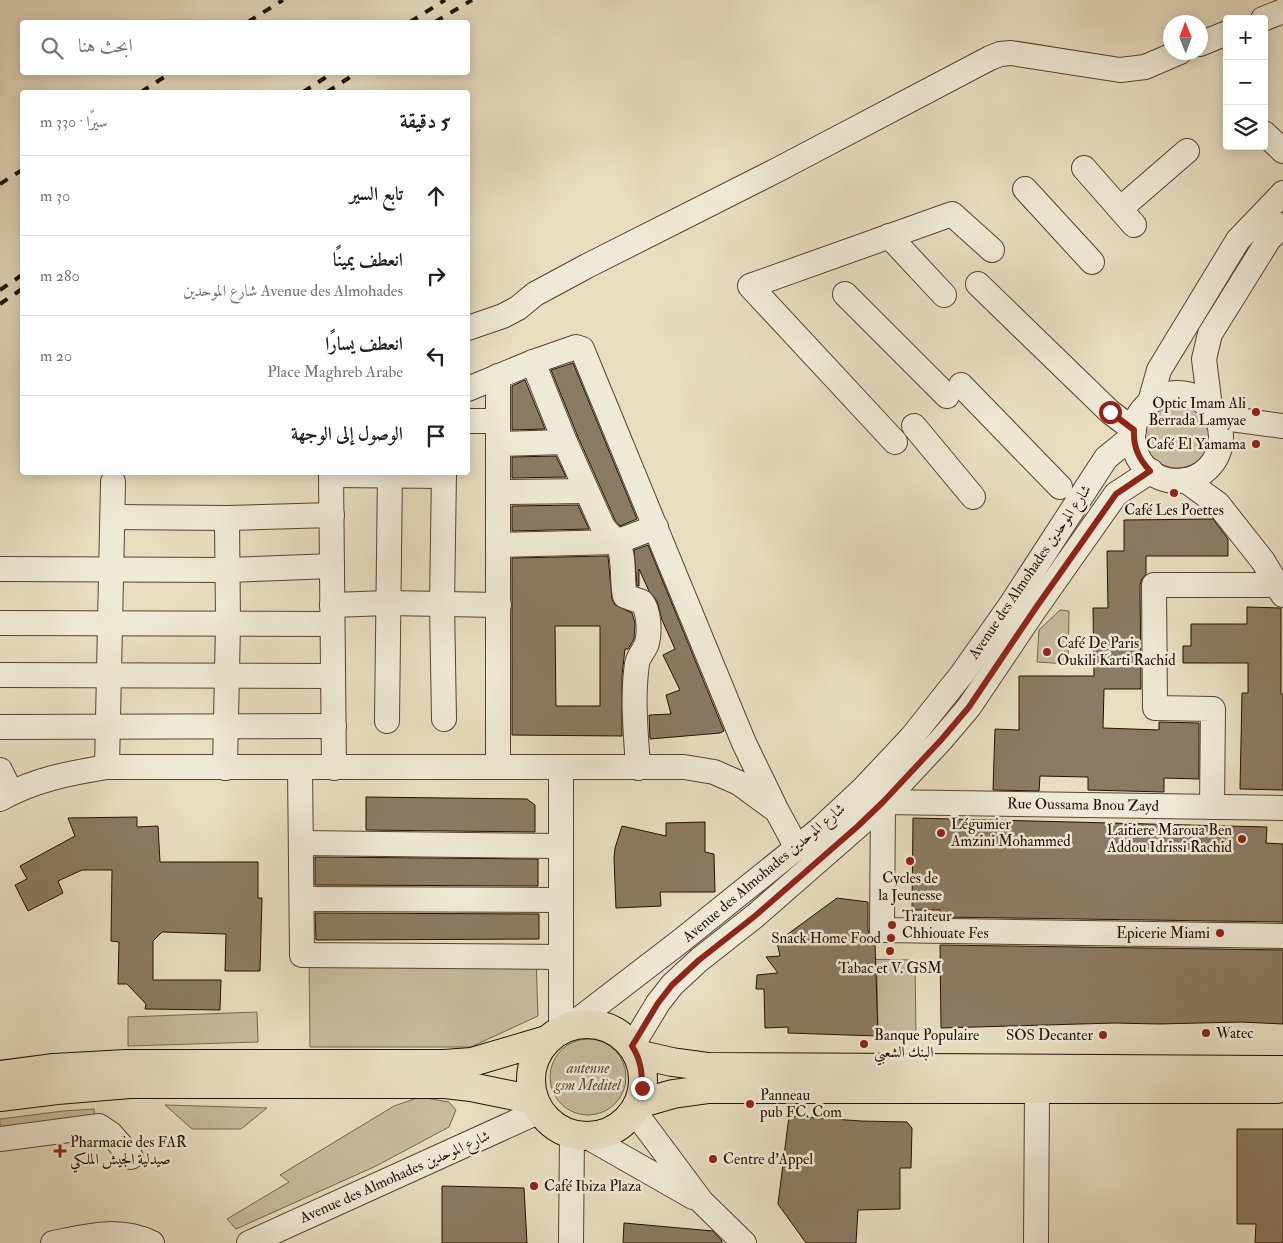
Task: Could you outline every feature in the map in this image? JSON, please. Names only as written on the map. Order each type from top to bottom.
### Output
[{"type":"main road","points":[[0,1075],[54,1068],[126,1064],[444,1064],[472,1062],[582,1024],[604,1027],[626,1038],[634,1050],[642,1073],[642,1088],[636,1107],[621,1124],[610,1131],[598,1135],[579,1135],[558,1128],[546,1119],[537,1106],[531,1078],[534,1058],[559,1032]]},
{"type":"main road","points":[[634,1050],[672,1062],[709,1067],[1283,1070]]},
{"type":"main road","points":[[0,1097],[130,1084],[445,1084],[470,1087],[537,1106]]},
{"type":"main road","points":[[636,1107],[673,1094],[709,1089],[1283,1089]]},
{"type":"street","points":[[1268,17],[1283,11]]},
{"type":"street","points":[[1208,41],[1223,35]]},
{"type":"street","points":[[470,327],[510,312],[535,294],[587,266],[1000,54],[1011,53],[1120,70],[1145,66],[1163,59]]},
{"type":"street","points":[[1268,137],[1283,151]]},
{"type":"street","points":[[1084,168],[1127,217],[1187,152]]},
{"type":"street","points":[[1025,189],[1092,262]]},
{"type":"street","points":[[1283,193],[1238,240],[1159,370],[1139,420],[1135,449],[1141,462],[1150,471],[1167,479],[1184,480],[1205,471],[1218,452],[1221,441],[1220,429],[1213,412],[1204,359],[1210,334],[1269,240],[1283,225]]},
{"type":"street","points":[[896,442],[750,286],[952,214],[992,250]]},
{"type":"street","points":[[889,236],[944,295]]},
{"type":"street","points":[[978,284],[1110,412],[1139,420]]},
{"type":"street","points":[[845,294],[1060,487]]},
{"type":"street","points":[[470,389],[533,362],[576,347],[582,349],[744,744],[797,848]]},
{"type":"street","points":[[533,362],[586,491],[603,527],[616,542],[621,557],[625,596],[642,602],[646,609],[648,623],[646,645],[637,662],[635,706],[638,768]]},
{"type":"street","points":[[498,376],[498,767]]},
{"type":"street","points":[[1139,420],[1161,396],[1174,393],[1187,394],[1199,399],[1213,412],[1278,425]]},
{"type":"street","name":"Avenue des Almohades شارع الموحدين","points":[[559,1032],[682,940],[819,830],[864,788],[912,738],[962,674],[1010,606],[1106,458],[1139,420]]},
{"type":"street","points":[[470,422],[498,432],[566,442]]},
{"type":"street","points":[[1221,441],[1278,425]]},
{"type":"street","points":[[914,426],[973,497]]},
{"type":"street","points":[[1212,463],[1218,504]]},
{"type":"street","name":"Avenue des Almohades شارع الموحدين","points":[[634,1050],[658,1003],[672,985],[699,960],[755,916],[883,802],[941,740],[969,707],[1116,494],[1150,471]]},
{"type":"street","points":[[331,475],[334,768]]},
{"type":"street","points":[[387,721],[390,475]]},
{"type":"street","points":[[444,475],[442,604],[444,719]]},
{"type":"street","points":[[1184,480],[1218,504],[1264,562],[1280,590]]},
{"type":"street","points":[[107,767],[113,482]]},
{"type":"street","points":[[498,492],[586,491]]},
{"type":"street","points":[[113,517],[228,518],[332,515]]},
{"type":"street","points":[[225,768],[228,518]]},
{"type":"street","points":[[498,545],[616,542],[656,527]]},
{"type":"street","points":[[0,569],[228,570],[332,566]]},
{"type":"street","points":[[1212,807],[1213,709],[1155,708],[1154,585],[1280,590]]},
{"type":"street","points":[[0,623],[228,624],[332,614],[388,604],[499,605]]},
{"type":"street","points":[[0,675],[333,676]]},
{"type":"street","points":[[0,727],[334,726]]},
{"type":"street","points":[[0,770],[6,795],[48,779],[107,767],[684,768],[714,772],[739,783],[777,811]]},
{"type":"street","points":[[559,1032],[561,957],[560,767]]},
{"type":"street","points":[[300,768],[302,955],[561,957]]},
{"type":"street","points":[[883,802],[882,930],[1283,936]]},
{"type":"street","name":"Rue Oussama Bnou Zayd","points":[[883,802],[1283,808]]},
{"type":"street","points":[[301,843],[561,846]]},
{"type":"street","points":[[302,899],[560,900]]},
{"type":"street","points":[[1036,1243],[1037,1089]]},
{"type":"street","name":"Avenue des Almohades شارع الموحدين","points":[[249,1243],[537,1106]]},
{"type":"street","points":[[636,1107],[701,1202],[744,1243]]},
{"type":"street","points":[[0,1139],[98,1126],[111,1134],[131,1157]]},
{"type":"street","points":[[572,1243],[579,1135],[701,1202]]},
{"type":"street","points":[[53,1243],[91,1235],[118,1233],[142,1238],[152,1243]]},
{"type":"green space","points":[[1177,402],[1189,405],[1200,412],[1207,423],[1210,435],[1207,447],[1200,458],[1189,465],[1177,468],[1165,465],[1154,458],[1147,447],[1144,435],[1147,423],[1154,412],[1165,405]]},
{"type":"green space","points":[[1060,610],[1069,611],[1068,664],[1037,662],[1039,630]]},
{"type":"green space","points":[[309,955],[536,957],[538,1016],[471,1047],[310,1047]]},
{"type":"green space","points":[[846,959],[915,960],[916,1035],[878,1036],[877,976],[847,976]]},
{"type":"green space","points":[[257,1012],[258,1042],[128,1046],[128,1017]]},
{"type":"green space","name":"antenne gsm Meditel","points":[[581,1039],[595,1039],[609,1045],[620,1056],[626,1070],[623,1092],[615,1104],[595,1115],[581,1115],[567,1109],[556,1098],[550,1084],[550,1070],[556,1056],[567,1045]]},
{"type":"green space","points":[[420,1097],[449,1102],[456,1110],[449,1127],[376,1166],[236,1229],[227,1219],[289,1182],[280,1175],[394,1106]]},
{"type":"green space","points":[[165,1105],[267,1108],[241,1129],[192,1129]]},
{"type":"green space","points":[[94,1109],[95,1118],[0,1133],[0,1119]]},
{"type":"building","points":[[573,363],[637,519],[620,526],[615,520],[578,437],[551,370]]},
{"type":"building","points":[[525,380],[545,429],[512,430],[512,386]]},
{"type":"building","points":[[556,456],[566,477],[512,478],[512,457]]},
{"type":"building","points":[[578,505],[589,529],[512,531],[512,506]]},
{"type":"building","points":[[1213,519],[1228,539],[1228,556],[1146,556],[1146,574],[1140,585],[1141,689],[1104,689],[1103,728],[1159,730],[1159,722],[1199,723],[1199,779],[1164,778],[1164,792],[1088,790],[1088,777],[1040,776],[1039,791],[993,790],[995,729],[1019,730],[1019,676],[1094,676],[1093,608],[1108,608],[1107,551],[1124,551],[1124,520]]},
{"type":"building","points":[[648,545],[724,731],[720,733],[650,739],[649,715],[671,714],[666,695],[680,690],[663,655],[675,649],[662,620],[657,601],[649,591],[639,569],[639,586],[637,586],[634,550]]},
{"type":"building","points":[[608,556],[612,599],[615,605],[632,613],[635,623],[634,639],[628,649],[625,649],[622,675],[622,736],[512,735],[512,558]],"holes":[[[555,626],[600,626],[600,706],[556,706]]]},
{"type":"building","points":[[1247,607],[1281,608],[1283,790],[1240,789],[1242,693],[1248,693],[1248,663],[1183,663],[1183,646],[1191,646],[1191,624],[1247,624]]},
{"type":"building","points":[[366,797],[527,799],[535,805],[535,832],[366,830]]},
{"type":"building","points":[[137,817],[137,827],[158,826],[160,862],[258,862],[258,898],[262,898],[260,971],[225,971],[226,934],[162,932],[153,941],[153,980],[221,980],[220,1010],[145,1009],[146,1004],[127,984],[118,984],[119,942],[111,941],[112,870],[82,870],[58,881],[63,893],[28,911],[15,885],[27,879],[20,866],[75,836],[68,818]]},
{"type":"building","points":[[913,818],[1267,827],[1266,843],[1283,844],[1283,922],[940,917],[940,910],[912,910]]},
{"type":"building","points":[[705,822],[705,852],[714,854],[715,892],[660,892],[661,906],[616,908],[614,858],[622,826],[666,836],[666,823]]},
{"type":"building","points":[[315,857],[538,859],[538,886],[315,885]]},
{"type":"building","points":[[837,898],[868,902],[868,930],[870,937],[875,942],[878,1036],[788,1033],[788,1027],[765,1028],[764,989],[756,989],[757,975],[778,973],[766,957],[780,956],[777,942]]},
{"type":"building","points":[[315,913],[539,914],[539,939],[316,940]]},
{"type":"building","points":[[940,945],[1283,950],[1283,1024],[1241,1022],[1115,1023],[941,1028]]},
{"type":"building","points":[[789,1116],[907,1122],[912,1128],[911,1168],[900,1168],[900,1209],[858,1210],[856,1243],[806,1243],[778,1204]]},
{"type":"building","points":[[1237,1129],[1283,1129],[1283,1243],[1255,1243],[1256,1224],[1237,1224]]},
{"type":"building","points":[[442,1186],[524,1188],[527,1243],[442,1243]]},
{"type":"building","points":[[624,1223],[713,1231],[722,1243],[623,1243]]},
{"type":"railway","points":[[251,20],[283,0]]},
{"type":"railway","points":[[413,20],[445,0]]},
{"type":"railway","points":[[438,20],[472,0]]},
{"type":"railway","points":[[144,90],[167,75]]},
{"type":"railway","points":[[306,90],[329,75]]},
{"type":"railway","points":[[330,90],[353,75]]},
{"type":"railway","points":[[0,184],[20,171]]},
{"type":"railway","points":[[0,290],[20,276]]},
{"type":"railway","points":[[0,304],[20,290]]},
{"type":"place","name":"Optic Imam Ali Berrada Lamyae","points":[[1256,412]]},
{"type":"place","name":"Café El Yamama","points":[[1256,444]]},
{"type":"place","name":"Café Les Poettes","points":[[1174,493]]},
{"type":"place","name":"Café De Paris Oukili Karti Rachid","points":[[1047,652]]},
{"type":"place","name":"Légumier Amzini Mohammed","points":[[941,833]]},
{"type":"place","name":"Laitiere Maroua Ben Addou Idrissi Rachid","points":[[1242,839]]},
{"type":"place","name":"Cycles de la Jeunesse","points":[[910,861]]},
{"type":"place","name":"Traiteur Chhiouate Fes","points":[[892,925]]},
{"type":"place","name":"Epicerie Miami","points":[[1220,933]]},
{"type":"place","name":"Snack Home Food","points":[[891,938]]},
{"type":"place","name":"Tabac et V. GSM","points":[[890,951]]},
{"type":"place","name":"Watec","points":[[1206,1033]]},
{"type":"place","name":"SOS Decanter","points":[[1103,1035]]},
{"type":"place","name":"Banque Populaire البنك الشعبي","points":[[864,1044]]},
{"type":"place","name":"Panneau pub FC. Com","points":[[750,1104]]},
{"type":"place","name":"Pharmacie des FAR صيدلية الجيش الملكي","points":[[60,1151]]},
{"type":"place","name":"Centre d'Appel","points":[[713,1159]]},
{"type":"place","name":"Café Ibiza Plaza","points":[[534,1186]]},
{"type":"route","points":[[642,1088],[640,1062],[632,1046],[658,1003],[672,985],[858,826],[941,740],[969,707],[1116,494],[1150,471],[1141,462],[1135,449],[1134,430],[1110,412]]}]
